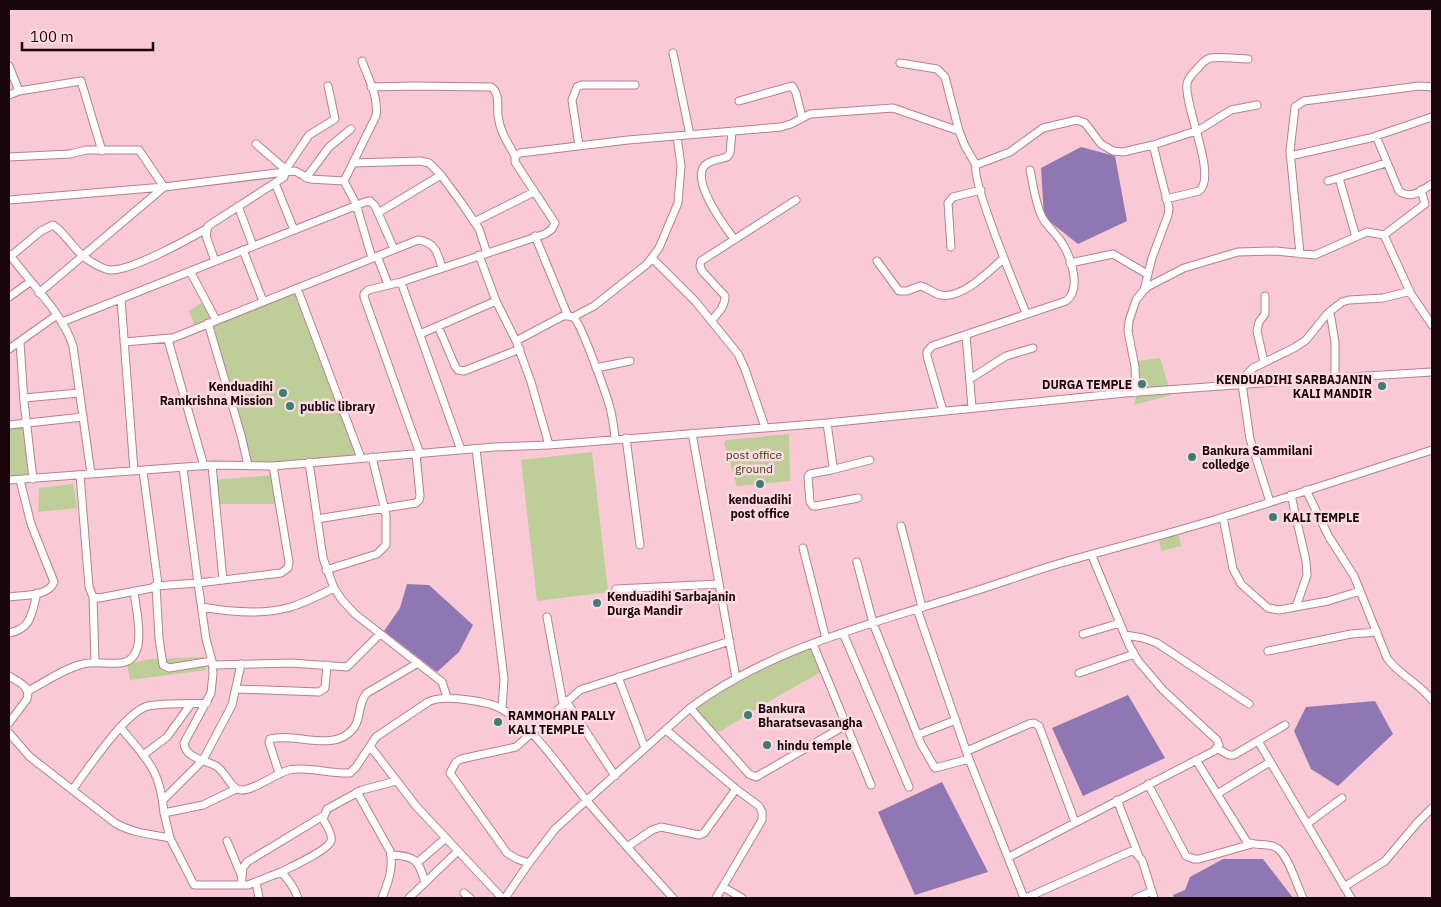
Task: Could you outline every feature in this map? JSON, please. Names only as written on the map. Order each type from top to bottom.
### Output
[{"type":"street","points":[[673,53],[690,135]]},
{"type":"street","points":[[1166,199],[1203,188],[1206,177],[1187,92],[1190,77],[1201,64],[1210,58],[1248,59]]},
{"type":"street","points":[[344,181],[376,116],[377,108],[362,61]]},
{"type":"street","points":[[900,63],[937,69],[945,77],[959,131],[976,165],[976,174],[992,226],[1026,313]]},
{"type":"street","points":[[9,66],[19,91]]},
{"type":"street","points":[[9,95],[19,91],[81,81],[102,151]]},
{"type":"street","points":[[579,146],[572,100],[577,88],[582,85],[635,85]]},
{"type":"street","points":[[91,474],[73,346],[62,322],[10,255],[41,231],[53,225],[83,256],[106,269],[117,269],[131,265],[173,247],[206,229],[211,223],[284,177],[284,171],[309,135],[336,118],[328,86]]},
{"type":"street","points":[[739,101],[792,86],[796,93],[802,117]]},
{"type":"street","points":[[1300,254],[1290,156],[1295,106],[1300,102],[1419,86],[1432,86]]},
{"type":"street","points":[[317,519],[412,504],[419,500],[418,454],[364,294],[368,290],[401,282],[545,234],[552,229],[555,223],[519,169],[515,162],[515,156],[502,133],[495,89],[491,87],[371,87]]},
{"type":"street","points":[[976,165],[1010,152],[1043,128],[1077,120],[1085,123],[1101,144],[1114,151],[1123,152],[1153,145],[1195,131],[1231,110],[1257,105]]},
{"type":"street","points":[[515,156],[520,152],[781,127],[791,124],[802,117],[818,113],[834,114],[893,108],[959,131]]},
{"type":"street","points":[[1290,156],[1376,136],[1432,118]]},
{"type":"street","points":[[306,178],[330,147],[351,128]]},
{"type":"street","points":[[732,131],[730,153],[727,158],[707,163],[703,168],[702,174],[707,198],[734,239]]},
{"type":"street","points":[[516,341],[563,316],[571,316],[598,303],[653,259],[678,203],[681,166],[677,136]]},
{"type":"street","points":[[1376,136],[1399,191],[1410,196],[1432,184]]},
{"type":"street","points":[[256,144],[284,171]]},
{"type":"street","points":[[1144,290],[1147,274],[1167,222],[1169,208],[1153,145]]},
{"type":"street","points":[[9,157],[70,154],[86,150],[140,150],[164,187]]},
{"type":"street","points":[[352,163],[420,161],[429,163],[441,175],[474,222],[482,236],[487,253]]},
{"type":"street","points":[[1328,181],[1386,163]]},
{"type":"street","points":[[943,411],[927,352],[932,346],[1066,301],[1070,298],[1074,278],[1070,263],[1063,244],[1041,216],[1030,170]]},
{"type":"street","points":[[9,200],[164,187],[284,171],[295,171],[306,178],[344,181]]},
{"type":"street","points":[[378,213],[441,175]]},
{"type":"street","points":[[1339,178],[1356,237]]},
{"type":"street","points":[[344,181],[356,204],[375,257],[388,284]]},
{"type":"street","points":[[275,183],[294,230]]},
{"type":"street","points":[[39,294],[164,187]]},
{"type":"street","points":[[951,247],[948,203],[953,197],[981,190]]},
{"type":"street","points":[[1136,393],[1135,360],[1128,326],[1136,300],[1144,290],[1184,268],[1225,255],[1250,250],[1315,254],[1366,232],[1384,235],[1425,204],[1421,190]]},
{"type":"street","points":[[474,222],[534,192]]},
{"type":"street","points":[[711,321],[721,310],[725,302],[725,296],[702,271],[701,261],[796,200]]},
{"type":"street","points":[[62,322],[356,204],[370,201],[375,206],[394,249]]},
{"type":"street","points":[[238,206],[253,246]]},
{"type":"street","points":[[206,229],[206,236],[215,261]]},
{"type":"street","points":[[1384,235],[1411,294],[1432,323]]},
{"type":"street","points":[[535,236],[571,316],[579,325],[610,407],[616,439]]},
{"type":"street","points":[[204,466],[168,340],[418,240],[429,242],[436,249],[442,268]]},
{"type":"street","points":[[243,250],[263,301]]},
{"type":"street","points":[[1070,263],[1113,254],[1147,274]]},
{"type":"street","points":[[479,255],[496,301],[520,349],[549,445]]},
{"type":"street","points":[[877,261],[899,291],[907,291],[920,286],[941,296],[964,290],[1004,258]]},
{"type":"street","points":[[653,259],[696,302],[742,362],[765,427]]},
{"type":"street","points":[[190,271],[216,320]]},
{"type":"street","points":[[9,297],[30,282]]},
{"type":"street","points":[[401,282],[461,450]]},
{"type":"street","points":[[297,288],[361,458]]},
{"type":"street","points":[[1270,502],[1250,439],[1240,385],[1248,372],[1306,340],[1330,312],[1342,302],[1349,300],[1371,300],[1404,292],[1411,294]]},
{"type":"street","points":[[1264,362],[1257,331],[1265,314],[1265,296]]},
{"type":"street","points":[[121,299],[134,472]]},
{"type":"street","points":[[420,334],[496,301]]},
{"type":"street","points":[[1330,312],[1335,342],[1335,378]]},
{"type":"street","points":[[9,350],[57,315]]},
{"type":"street","points":[[208,323],[248,465]]},
{"type":"street","points":[[438,326],[455,366],[460,370],[464,371],[520,349]]},
{"type":"street","points":[[966,335],[972,408]]},
{"type":"street","points":[[124,342],[173,337]]},
{"type":"street","points":[[20,342],[33,479]]},
{"type":"street","points":[[970,379],[1006,356],[1033,348]]},
{"type":"street","points":[[596,368],[630,361]]},
{"type":"street","points":[[9,480],[212,465],[273,466],[827,423],[1136,393],[1432,372]]},
{"type":"street","points":[[24,398],[79,393]]},
{"type":"street","points":[[9,425],[83,417]]},
{"type":"street","points":[[827,423],[834,462],[831,470]]},
{"type":"street","points":[[692,433],[736,678]]},
{"type":"street","points":[[626,438],[640,545]]},
{"type":"street","points":[[476,449],[504,679],[502,709]]},
{"type":"street","points":[[370,746],[416,806],[504,898],[555,829],[577,808],[690,708],[760,665],[812,644],[919,608],[1061,563],[1092,556],[1223,517],[1432,450]]},
{"type":"street","points":[[326,570],[377,554],[384,548],[387,542],[384,507],[372,457]]},
{"type":"street","points":[[858,498],[816,506],[811,505],[808,492],[808,476],[813,473],[870,460]]},
{"type":"street","points":[[309,462],[322,558],[334,588],[355,614],[442,682],[447,698]]},
{"type":"street","points":[[212,465],[224,580]]},
{"type":"street","points":[[93,597],[107,598],[156,586],[281,573],[288,568],[289,562],[273,466]]},
{"type":"street","points":[[182,468],[206,639],[212,663],[211,693],[184,744],[185,750],[222,770],[236,789]]},
{"type":"street","points":[[143,471],[158,581],[156,586],[159,638],[163,666],[169,668],[212,663],[291,662],[347,667],[380,634]]},
{"type":"street","points":[[80,475],[86,532],[88,578],[90,592],[93,597],[95,662]]},
{"type":"street","points":[[9,597],[49,590],[54,582],[31,524],[20,480]]},
{"type":"street","points":[[1306,490],[1329,537],[1348,566],[1387,658],[1417,683],[1432,700]]},
{"type":"street","points":[[1291,495],[1305,554],[1307,575],[1296,607]]},
{"type":"street","points":[[1223,517],[1233,568],[1242,584],[1268,608],[1279,610],[1296,607],[1328,601],[1360,591]]},
{"type":"street","points":[[901,526],[919,608],[956,720],[969,759],[1025,898],[1129,852],[1134,851],[1139,855]]},
{"type":"street","points":[[803,548],[826,639]]},
{"type":"street","points":[[1092,556],[1125,636],[1139,662],[1163,690],[1217,740],[1218,748]]},
{"type":"street","points":[[857,562],[873,623],[917,735],[930,762],[935,768],[969,759]]},
{"type":"street","points":[[616,589],[719,584]]},
{"type":"street","points":[[202,607],[242,612],[283,608],[334,588]]},
{"type":"street","points":[[28,691],[76,666],[95,662],[125,662],[137,652],[139,643],[134,592]]},
{"type":"street","points":[[9,633],[22,629],[28,622],[37,593]]},
{"type":"street","points":[[547,617],[564,702],[615,776]]},
{"type":"street","points":[[1083,634],[1120,623]]},
{"type":"street","points":[[1268,650],[1351,634],[1377,632]]},
{"type":"street","points":[[843,633],[909,787]]},
{"type":"street","points":[[1125,636],[1143,638],[1157,643],[1249,704]]},
{"type":"street","points":[[529,863],[507,853],[450,773],[456,762],[462,759],[511,749],[521,744],[564,702],[580,690],[730,641]]},
{"type":"street","points":[[812,644],[871,786]]},
{"type":"street","points":[[1079,673],[1134,654]]},
{"type":"street","points":[[279,773],[269,742],[270,739],[337,740],[348,734],[356,726],[362,699],[367,693],[418,663]]},
{"type":"street","points":[[163,800],[203,760],[230,710],[237,689],[241,664]]},
{"type":"street","points":[[237,689],[319,692],[325,688],[327,665]]},
{"type":"street","points":[[9,676],[27,688],[28,691],[27,699],[9,723]]},
{"type":"street","points":[[618,677],[645,748]]},
{"type":"street","points":[[164,813],[203,805],[236,789],[240,790],[255,786],[279,773],[294,768],[350,773],[382,733],[428,702],[436,699],[447,698],[495,706],[519,721],[533,733],[587,801],[673,898]]},
{"type":"street","points":[[73,789],[96,756],[137,712],[148,706],[207,702]]},
{"type":"street","points":[[143,755],[167,738],[191,704]]},
{"type":"street","points":[[690,708],[749,774],[756,777],[846,725]]},
{"type":"street","points":[[917,735],[956,720]]},
{"type":"street","points":[[967,751],[1029,724],[1037,724],[1042,730],[1075,822]]},
{"type":"street","points":[[1218,748],[1232,755],[1285,725]]},
{"type":"street","points":[[121,728],[154,768],[161,787],[164,813],[170,838],[194,885],[241,881],[256,882],[281,872],[325,848],[331,841],[323,816]]},
{"type":"street","points":[[666,730],[759,806],[762,812],[762,817],[716,898]]},
{"type":"street","points":[[9,733],[30,756],[115,823],[125,829],[138,833],[170,838]]},
{"type":"street","points":[[1258,741],[1351,898]]},
{"type":"street","points":[[1009,857],[1218,748]]},
{"type":"street","points":[[1196,760],[1245,839],[1252,844]]},
{"type":"street","points":[[1217,794],[1270,762]]},
{"type":"street","points":[[241,881],[243,868],[250,860],[323,816],[326,809],[371,786],[396,781]]},
{"type":"street","points":[[1148,784],[1186,856],[1199,859],[1252,844],[1274,846],[1283,853],[1303,898]]},
{"type":"street","points":[[628,847],[652,830],[661,827],[700,835],[704,833],[736,789]]},
{"type":"street","points":[[357,792],[391,855],[392,863],[382,898]]},
{"type":"street","points":[[1306,824],[1342,798]]},
{"type":"street","points":[[1117,800],[1153,895],[1136,898]]},
{"type":"street","points":[[1344,887],[1382,863],[1432,808]]},
{"type":"street","points":[[418,862],[446,838]]},
{"type":"street","points":[[227,841],[241,881]]},
{"type":"street","points":[[410,898],[458,851]]},
{"type":"street","points":[[391,855],[410,856],[418,862],[426,882]]},
{"type":"street","points":[[281,872],[290,881],[298,898]]},
{"type":"street","points":[[256,882],[259,898]]},
{"type":"street","points":[[723,887],[742,898]]},
{"type":"street","points":[[464,892],[470,898]]},
{"type":"green space","points":[[295,292],[361,462],[251,469],[212,325]]},
{"type":"green space","points":[[204,301],[214,320],[195,327],[189,311]]},
{"type":"green space","points":[[1160,358],[1171,395],[1134,405],[1138,390],[1138,361]]},
{"type":"green space","points":[[9,426],[25,426],[34,481],[9,482]]},
{"type":"green space","name":"post office ground","points":[[789,434],[790,481],[737,486],[724,443],[726,440]]},
{"type":"green space","points":[[592,452],[608,592],[537,601],[521,460]]},
{"type":"green space","points":[[275,475],[278,504],[215,504],[212,480]]},
{"type":"green space","points":[[73,484],[77,508],[38,512],[39,488]]},
{"type":"green space","points":[[1178,532],[1181,546],[1161,551],[1159,539]]},
{"type":"green space","points":[[812,648],[821,672],[721,731],[717,732],[702,723],[695,709],[709,699],[751,674]]},
{"type":"green space","points":[[204,657],[203,663],[206,670],[130,680],[127,664],[151,659]]},
{"type":"shaded area","points":[[1081,147],[1115,156],[1127,221],[1078,244],[1044,217],[1041,168]]},
{"type":"shaded area","points":[[407,584],[429,585],[473,625],[459,652],[437,672],[384,631],[400,608]]},
{"type":"shaded area","points":[[1128,695],[1165,758],[1083,796],[1052,728]]},
{"type":"shaded area","points":[[1375,701],[1393,734],[1338,786],[1311,769],[1294,731],[1306,707]]},
{"type":"shaded area","points":[[942,782],[988,872],[915,895],[878,812]]},
{"type":"shaded area","points":[[1223,859],[1263,859],[1293,898],[1174,898],[1173,895],[1185,890],[1190,877]]},
{"type":"place","name":"DURGA TEMPLE","points":[[1142,384]]},
{"type":"place","name":"KENDUADIHI SARBAJANIN KALI MANDIR","points":[[1382,386]]},
{"type":"place","name":"Kenduadihi Ramkrishna Mission","points":[[283,393]]},
{"type":"place","name":"public library","points":[[290,406]]},
{"type":"place","name":"Bankura Sammilani colledge","points":[[1192,457]]},
{"type":"place","name":"kenduadihi post office","points":[[760,484]]},
{"type":"place","name":"KALI TEMPLE","points":[[1273,517]]},
{"type":"place","name":"Kenduadihi Sarbajanin Durga Mandir","points":[[597,603]]},
{"type":"place","name":"Bankura Bharatsevasangha","points":[[748,715]]},
{"type":"place","name":"RAMMOHAN PALLY KALI TEMPLE","points":[[498,722]]},
{"type":"place","name":"hindu temple","points":[[767,745]]}]
